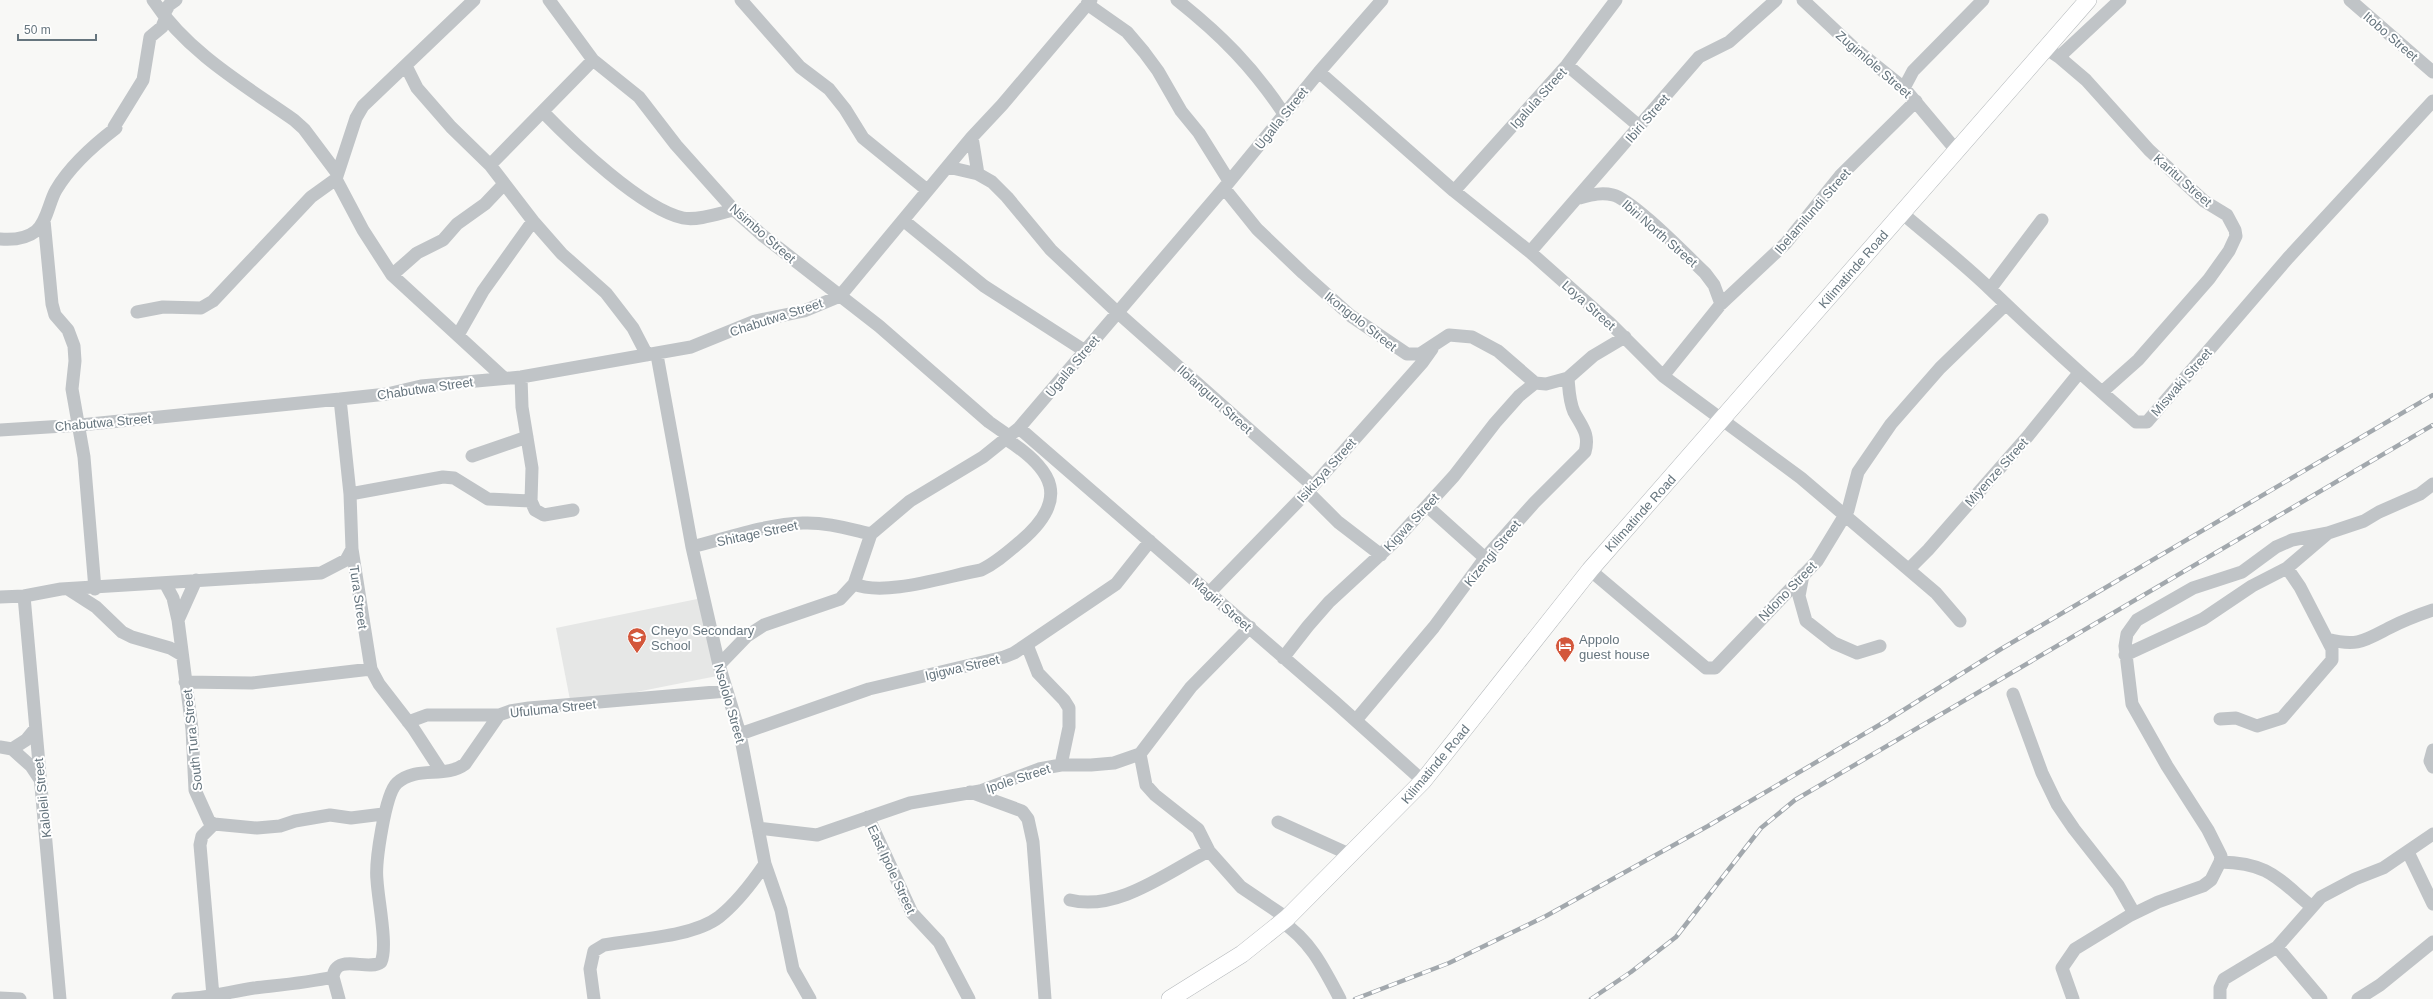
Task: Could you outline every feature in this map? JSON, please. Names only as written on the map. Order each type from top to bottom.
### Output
[{"type":"main road","name":"Kilimatinde Road","points":[[1170,999],[1242,954],[1285,920],[1423,781],[1590,570],[1722,421],[1956,150],[2053,53],[2088,0]]},
{"type":"street","points":[[153,0],[165,16],[214,64],[294,120],[304,129],[337,176],[363,230],[392,275],[504,378]]},
{"type":"street","points":[[0,239],[26,236],[35,232],[44,220],[57,189],[93,148],[115,127],[143,80],[150,38],[162,27],[169,5],[176,0]]},
{"type":"street","points":[[137,312],[163,307],[201,308],[213,301],[311,196],[337,176],[356,118],[363,106],[474,0]]},
{"type":"street","name":"Nsimbo Street","points":[[549,0],[593,60],[639,97],[676,145],[734,210],[762,235],[879,326],[989,422],[1011,434]]},
{"type":"street","points":[[741,0],[800,68],[829,89],[845,109],[863,138],[927,190]]},
{"type":"street","points":[[1177,0],[1224,40],[1249,65],[1284,114]]},
{"type":"street","name":"Ugalla Street","points":[[870,534],[910,500],[966,468],[1011,434],[1085,351],[1319,72],[1382,0]]},
{"type":"street","name":"Igalula Street","points":[[1454,191],[1568,65],[1616,0]]},
{"type":"street","name":"Ibiri Street","points":[[1530,252],[1579,198],[1638,126],[1699,57],[1729,42],[1776,0]]},
{"type":"street","name":"Zugimlole Street","points":[[1803,0],[1852,47],[1904,88],[1956,150]]},
{"type":"street","points":[[1904,88],[1913,71],[1983,0]]},
{"type":"street","points":[[2053,53],[2120,0]]},
{"type":"street","name":"Itobo Street","points":[[2350,0],[2433,72]]},
{"type":"street","points":[[840,296],[927,190],[972,137],[1002,105],[1089,2]]},
{"type":"street","name":"Ikongolo Street","points":[[1089,2],[1127,32],[1144,52],[1158,71],[1181,111],[1199,132],[1226,184],[1257,229],[1303,274],[1351,316],[1396,348],[1407,354],[1420,354],[1436,342],[1449,335],[1472,337],[1498,351],[1535,383]]},
{"type":"street","name":"Karitu Street","points":[[2053,53],[2086,80],[2179,180],[2204,201],[2227,215],[2236,230],[2236,236],[2229,251],[2209,279],[2138,360],[2102,392]]},
{"type":"street","points":[[490,165],[593,60]]},
{"type":"street","points":[[1568,65],[1638,126]]},
{"type":"street","name":"Nsololo Street","points":[[406,66],[417,88],[451,127],[490,165],[533,221],[562,254],[606,293],[634,328],[652,355],[692,547],[719,665],[740,734],[766,864],[781,910],[793,969],[810,999]]},
{"type":"street","name":"Loya Street","points":[[1319,72],[1454,191],[1530,252],[1625,337],[1664,376],[1722,421],[1752,440],[1795,473],[1908,569],[1949,606],[1960,621]]},
{"type":"street","name":"Ibelamilundi Street","points":[[1664,376],[1721,304],[1786,243],[1840,176],[1916,101]]},
{"type":"street","name":"Miswaki Street","points":[[1902,213],[1990,288],[2005,305],[2136,422],[2147,422],[2288,258],[2433,101]]},
{"type":"street","points":[[543,112],[592,159],[628,187],[668,214],[685,218],[734,210]]},
{"type":"street","points":[[972,137],[978,174]]},
{"type":"street","name":"Ilolanguru Street","points":[[948,167],[978,174],[992,182],[1007,197],[1051,250],[1310,488],[1338,522],[1381,555]]},
{"type":"street","points":[[392,275],[417,253],[442,240],[457,224],[485,204],[504,184]]},
{"type":"street","name":"Ibiri North Street","points":[[1579,198],[1594,194],[1604,194],[1623,199],[1705,273],[1717,290],[1721,304]]},
{"type":"street","points":[[44,220],[52,304],[55,315],[68,330],[74,346],[75,362],[72,389],[80,425],[84,456],[95,589]]},
{"type":"street","points":[[903,220],[984,286],[1085,351]]},
{"type":"street","points":[[1990,288],[2042,220]]},
{"type":"street","points":[[458,335],[483,291],[533,221]]},
{"type":"street","name":"Chabutwa Street","points":[[0,430],[80,425],[340,400],[387,394],[421,386],[521,377],[652,355],[690,347],[756,321],[804,311],[840,296]]},
{"type":"street","name":"Ndono Street","points":[[1590,570],[1706,668],[1710,670],[1722,663],[1760,618],[1819,558],[1848,510],[1858,472],[1891,424],[1940,368],[2005,305]]},
{"type":"street","points":[[1535,383],[1551,383],[1568,378],[1593,356],[1625,337]]},
{"type":"street","name":"Isikizya Street","points":[[1210,592],[1310,488],[1413,373],[1436,342]]},
{"type":"street","name":"Miyenze Street","points":[[1908,569],[1928,550],[2028,436],[2080,373]]},
{"type":"street","points":[[521,377],[522,407],[532,468],[531,500],[535,510],[544,515],[573,510]]},
{"type":"street","name":"Kizengi Street","points":[[1356,720],[1434,627],[1485,558],[1534,503],[1585,452],[1588,441],[1585,429],[1571,403],[1568,378]]},
{"type":"street","name":"Kigwa Street","points":[[1283,658],[1329,602],[1381,555],[1454,476],[1495,423],[1519,396],[1535,383]]},
{"type":"street","name":"Tura Street","points":[[340,400],[350,494],[352,549],[371,669],[379,684],[408,722],[442,772]]},
{"type":"street","points":[[854,584],[863,588],[881,589],[981,570],[993,564],[1036,528],[1048,509],[1050,499],[1048,477],[1035,459],[1011,434]]},
{"type":"street","name":"Magiri Street","points":[[1011,434],[1150,541],[1356,720],[1423,781]]},
{"type":"street","points":[[472,456],[527,437]]},
{"type":"street","points":[[350,494],[443,477],[454,478],[488,499],[531,500]]},
{"type":"street","points":[[2074,999],[2062,968],[2070,954],[2075,949],[2134,913],[2158,902],[2202,886],[2211,880],[2220,862],[2221,856],[2208,830],[2167,766],[2132,704],[2125,655],[2127,634],[2137,620],[2193,588],[2242,572],[2276,547],[2292,540],[2328,533],[2364,521],[2379,512],[2420,494],[2433,484]]},
{"type":"street","points":[[1427,506],[1485,558]]},
{"type":"street","name":"Shitage Street","points":[[692,547],[754,532],[804,523],[829,525],[870,534]]},
{"type":"street","points":[[2125,655],[2203,619],[2252,586],[2286,568],[2328,533]]},
{"type":"street","points":[[719,665],[747,636],[764,625],[840,599],[854,584],[870,534]]},
{"type":"street","name":"Igigwa Street","points":[[740,734],[869,689],[1004,657],[1027,645],[1116,584],[1150,541]]},
{"type":"street","points":[[0,597],[24,596],[68,589],[95,589],[196,580],[320,573],[346,560],[352,549]]},
{"type":"street","points":[[2220,719],[2236,718],[2257,726],[2282,718],[2332,660],[2332,649],[2328,639],[2300,587],[2286,568]]},
{"type":"street","points":[[1803,575],[1799,596],[1806,621],[1834,643],[1857,653],[1880,646]]},
{"type":"street","points":[[178,620],[196,580]]},
{"type":"street","name":"South Tura Street","points":[[165,583],[173,598],[178,620],[192,729],[195,790],[209,821],[214,824]]},
{"type":"street","points":[[68,589],[96,607],[122,632],[132,637],[170,648],[182,655]]},
{"type":"street","name":"Kaloleli Street","points":[[24,596],[60,999]]},
{"type":"street","points":[[2328,639],[2351,644],[2369,640],[2407,619],[2433,610]]},
{"type":"street","points":[[1250,627],[1191,687],[1140,754],[1146,785],[1164,803],[1198,829],[1210,851],[1241,887],[1285,920],[1310,946],[1340,999]]},
{"type":"street","points":[[1027,645],[1038,673],[1064,700],[1069,708],[1069,727],[1061,765]]},
{"type":"street","points":[[185,682],[252,684],[371,669]]},
{"type":"street","name":"Ufuluma Street","points":[[332,977],[336,969],[344,963],[374,965],[381,962],[382,959],[376,879],[383,814],[390,793],[396,784],[408,776],[451,772],[465,764],[499,715],[510,711],[528,708],[727,691]]},
{"type":"street","points":[[2013,694],[2042,773],[2057,804],[2074,829],[2118,885],[2134,913]]},
{"type":"street","points":[[408,722],[427,715],[499,715]]},
{"type":"street","points":[[6,748],[26,740],[35,729]]},
{"type":"street","points":[[6,748],[31,766],[40,780]]},
{"type":"street","points":[[2433,750],[2430,762],[2433,767]]},
{"type":"street","name":"Ipole Street","points":[[758,828],[817,835],[910,803],[970,792],[1001,784],[1039,769],[1061,765],[1091,766],[1114,763],[1140,754]]},
{"type":"street","points":[[970,792],[1022,811],[1028,819],[1033,842],[1045,999]]},
{"type":"street","points":[[213,996],[200,844],[202,836],[214,824],[265,827],[280,826],[295,821],[330,815],[351,818],[383,814]]},
{"type":"street","name":"East Ipole Street","points":[[868,818],[912,913],[940,942],[969,999]]},
{"type":"street","points":[[1278,822],[1351,855]]},
{"type":"street","points":[[2220,999],[2220,988],[2224,979],[2277,947],[2321,898],[2355,879],[2383,868],[2433,834]]},
{"type":"street","points":[[1070,900],[1084,903],[1094,903],[1136,890],[1210,851]]},
{"type":"street","points":[[2408,852],[2433,904]]},
{"type":"street","points":[[2220,862],[2240,862],[2266,870],[2312,907]]},
{"type":"street","points":[[594,999],[590,969],[594,951],[604,946],[684,931],[706,925],[719,917],[739,898],[766,864]]},
{"type":"street","points":[[2358,999],[2380,985],[2433,942]]},
{"type":"street","points":[[2277,947],[2301,973],[2321,999]]},
{"type":"street","points":[[178,999],[202,999],[332,977],[339,999]]},
{"type":"street","points":[[0,998],[20,999]]},
{"type":"shaded area","name":"Cheyo Secondary School","points":[[702,598],[717,676],[571,705],[556,628]]},
{"type":"railway","points":[[1355,999],[1449,963],[1546,916],[1708,826],[1886,721],[2001,649],[2433,395]]},
{"type":"railway","points":[[1591,999],[1631,972],[1676,937],[1761,828],[1795,800],[2433,425]]},
{"type":"place","name":"Cheyo Secondary School","points":[[637,654]]},
{"type":"place","name":"Appolo guest house","points":[[1565,663]]}]
